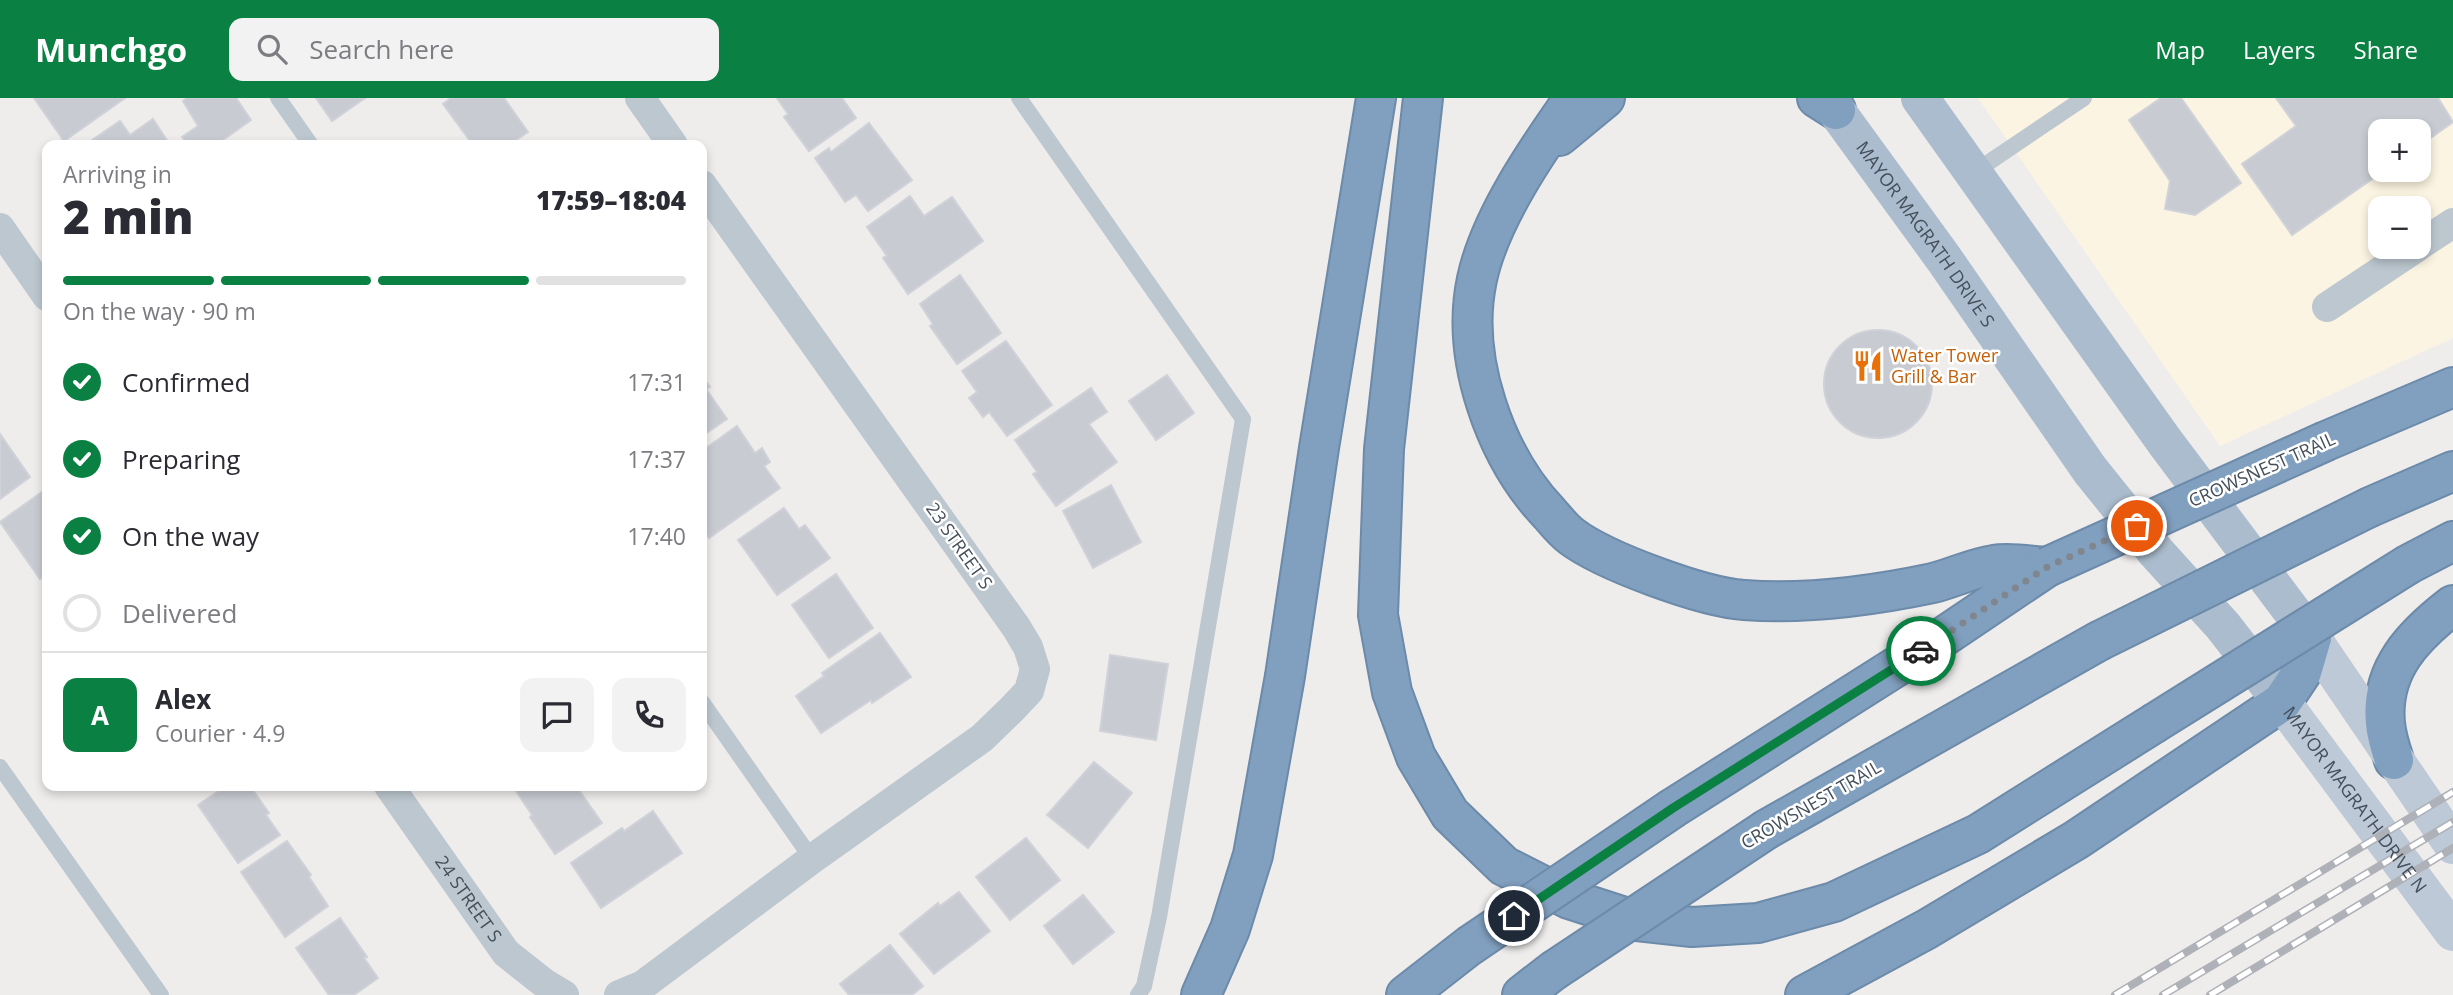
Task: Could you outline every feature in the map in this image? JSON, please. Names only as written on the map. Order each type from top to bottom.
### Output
[{"type":"highway","points":[[1200,995],[1230,929],[1253,855],[1285,676],[1376,98]]},
{"type":"highway","points":[[1423,98],[1384,449],[1378,615],[1392,691],[1416,757],[1450,814],[1504,866],[1569,900],[1637,921],[1692,927],[1758,923],[1834,902],[1978,834],[2409,564],[2453,541]]},
{"type":"highway","points":[[1574,98],[1530,160],[1491,235],[1477,279],[1471,327],[1482,391],[1502,445],[1530,493],[1570,536],[1619,562],[1682,586],[1741,600],[1816,600],[1864,595],[1934,583],[1994,565],[2047,567]]},
{"type":"highway","points":[[1530,160],[1605,98]]},
{"type":"highway","points":[[2376,419],[2453,378]]},
{"type":"highway","name":"CROWSNEST TRAIL","points":[[1406,995],[1469,946],[1673,808],[1917,654],[2047,567],[2326,441],[2453,387]]},
{"type":"highway","name":"CROWSNEST TRAIL","points":[[1521,995],[1767,829],[2099,641],[2370,508],[2453,471]]},
{"type":"highway","points":[[2393,760],[2385,726],[2385,694],[2415,636],[2453,605]]},
{"type":"highway","points":[[1805,995],[1927,929],[2064,847],[2282,702],[2302,672],[2312,638]]},
{"type":"main road","points":[[1922,99],[2165,442],[2312,638],[2453,845]]},
{"type":"main road","name":"MAYOR MAGRATH DRIVE S","points":[[1827,102],[1944,259],[2090,470],[2156,552],[2223,626],[2282,702]]},
{"type":"main road","name":"MAYOR MAGRATH DRIVE N","points":[[2282,702],[2453,932]]},
{"type":"street","points":[[640,98],[669,140]]},
{"type":"street","name":"23 STREET S","points":[[707,192],[986,584],[1028,648],[1035,669],[1029,691],[982,738],[812,859]]},
{"type":"street","points":[[2431,237],[2453,223]]},
{"type":"street","points":[[0,228],[42,289]]},
{"type":"street","points":[[2327,307],[2399,259]]},
{"type":"street","name":"24 STREET S","points":[[393,791],[506,953],[564,995]]},
{"type":"street","points":[[619,995],[643,985],[812,859]]},
{"type":"lane","points":[[278,98],[307,140]]},
{"type":"lane","points":[[1019,98],[1243,419],[1159,917],[1144,986],[1138,995]]},
{"type":"lane","points":[[1973,173],[2084,98]]},
{"type":"lane","points":[[707,709],[812,859]]},
{"type":"lane","points":[[0,767],[161,995]]},
{"type":"shaded area","points":[[1978,98],[2453,98],[2453,338],[2220,446]]},
{"type":"building","points":[[34,98],[125,98],[65,140]]},
{"type":"building","points":[[187,98],[236,98],[251,120],[223,140],[184,140],[182,137],[198,126],[183,101]]},
{"type":"building","points":[[316,98],[365,98],[332,121]]},
{"type":"building","points":[[451,98],[504,98],[528,132],[516,140],[469,140],[443,104]]},
{"type":"building","points":[[777,98],[842,98],[856,118],[809,151],[784,117],[788,114]]},
{"type":"building","points":[[2161,98],[2181,98],[2241,183],[2195,215],[2165,209],[2170,181],[2129,120]]},
{"type":"building","points":[[2276,98],[2438,98],[2453,122],[2431,138],[2431,119],[2368,119],[2368,182],[2292,235],[2242,164],[2296,126]]},
{"type":"building","points":[[153,119],[167,140],[92,140],[120,121],[130,135]]},
{"type":"building","points":[[869,123],[912,180],[868,211],[856,195],[845,202],[815,158],[829,148],[831,152]]},
{"type":"building","points":[[910,196],[924,216],[952,197],[983,241],[908,294],[883,258],[887,256],[867,227]]},
{"type":"building","points":[[960,275],[1001,333],[957,364],[930,326],[933,324],[920,304]]},
{"type":"building","points":[[1878,330],[1899,334],[1916,346],[1928,363],[1932,384],[1928,405],[1916,422],[1899,434],[1878,438],[1857,434],[1840,422],[1828,405],[1824,384],[1828,363],[1840,346],[1857,334]]},
{"type":"building","points":[[1006,341],[1052,405],[1007,436],[989,412],[983,417],[969,398],[977,392],[962,371]]},
{"type":"building","points":[[1167,375],[1194,413],[1156,440],[1129,401]]},
{"type":"building","points":[[1091,388],[1107,412],[1089,424],[1117,462],[1056,506],[1033,474],[1037,472],[1015,440]]},
{"type":"building","points":[[707,390],[727,419],[707,433]]},
{"type":"building","points":[[737,426],[755,453],[762,448],[770,462],[764,466],[780,488],[709,538],[707,535],[707,447]]},
{"type":"building","points":[[0,434],[30,477],[0,499]]},
{"type":"building","points":[[1111,485],[1141,542],[1093,568],[1063,511]]},
{"type":"building","points":[[42,492],[42,578],[40,579],[0,522]]},
{"type":"building","points":[[784,508],[799,529],[805,525],[830,558],[777,595],[738,540]]},
{"type":"building","points":[[836,574],[873,628],[829,658],[792,605]]},
{"type":"building","points":[[880,633],[911,677],[821,733],[796,696],[824,676],[822,673]]},
{"type":"building","points":[[1110,655],[1168,664],[1156,740],[1100,731]]},
{"type":"building","points":[[1094,762],[1132,793],[1088,848],[1047,815]]},
{"type":"building","points":[[219,791],[254,791],[280,835],[238,863],[198,805]]},
{"type":"building","points":[[516,791],[580,791],[602,823],[555,854],[530,817],[532,815]]},
{"type":"building","points":[[653,811],[682,853],[601,908],[571,863],[622,828],[624,831]]},
{"type":"building","points":[[1026,838],[1060,880],[1010,920],[976,877]]},
{"type":"building","points":[[287,841],[311,875],[309,877],[328,906],[285,937],[241,872]]},
{"type":"building","points":[[959,892],[990,931],[934,974],[900,934],[938,903],[940,906]]},
{"type":"building","points":[[1083,895],[1114,932],[1073,964],[1044,926]]},
{"type":"building","points":[[340,918],[378,978],[354,995],[329,995],[296,948]]},
{"type":"building","points":[[890,945],[923,986],[912,995],[849,995],[840,984]]},
{"type":"railway","points":[[2115,995],[2453,792]]},
{"type":"railway","points":[[2163,995],[2453,822]]},
{"type":"railway","points":[[2210,995],[2453,848]]},
{"type":"way so far","points":[[1921,651],[2047,567],[2137,526]]},
{"type":"place","name":"Water Tower Grill & Bar","points":[[1868,366]]},
{"type":"route","points":[[1514,916],[1673,808],[1921,651]]}]
